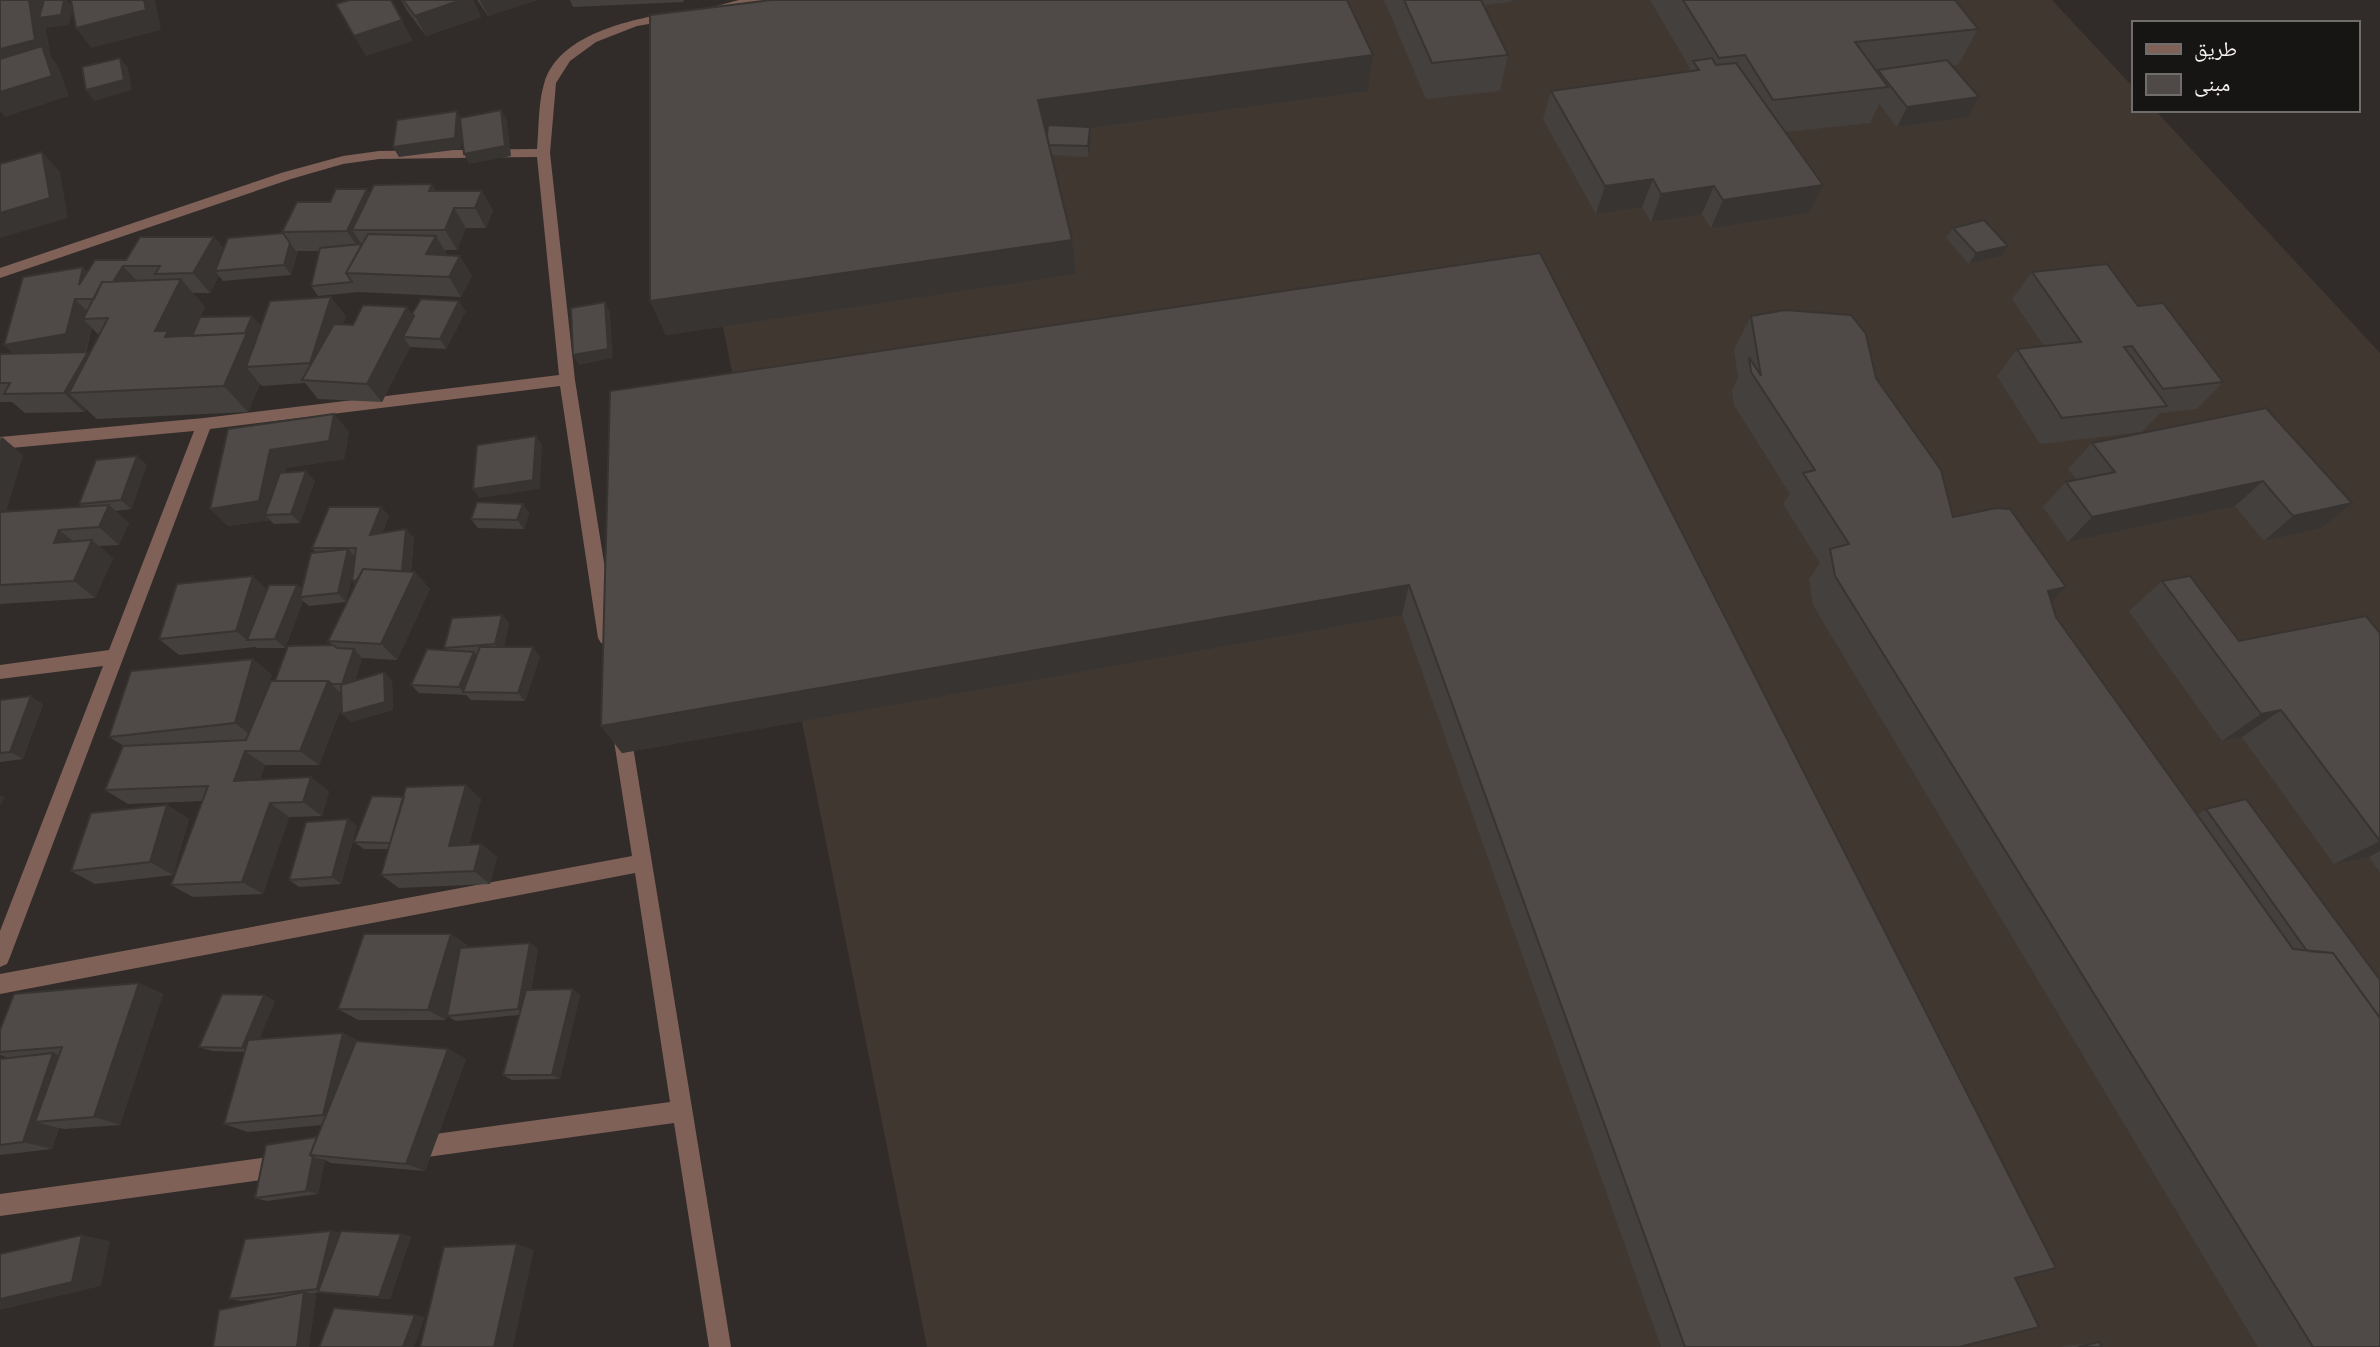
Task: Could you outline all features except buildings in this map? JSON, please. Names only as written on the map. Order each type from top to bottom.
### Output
[{"type":"street","points":[[610,656],[567,380],[543,153],[550,83],[565,59],[602,35],[634,23],[758,0]]},
{"type":"street","points":[[0,273],[286,176],[343,160],[379,155],[543,153]]},
{"type":"street","points":[[0,443],[204,424],[567,380]]},
{"type":"street","points":[[0,957],[204,424]]},
{"type":"street","points":[[0,672],[115,657]]},
{"type":"street","points":[[619,711],[719,1347]]},
{"type":"street","points":[[0,984],[642,863]]},
{"type":"street","points":[[395,1150],[682,1111]]},
{"type":"street","points":[[0,1205],[300,1164]]},
{"type":"shaded area","points":[[1056,0],[2052,0],[2132,86],[2132,112],[2157,112],[2380,353],[2380,1347],[927,1347],[666,42]]}]
